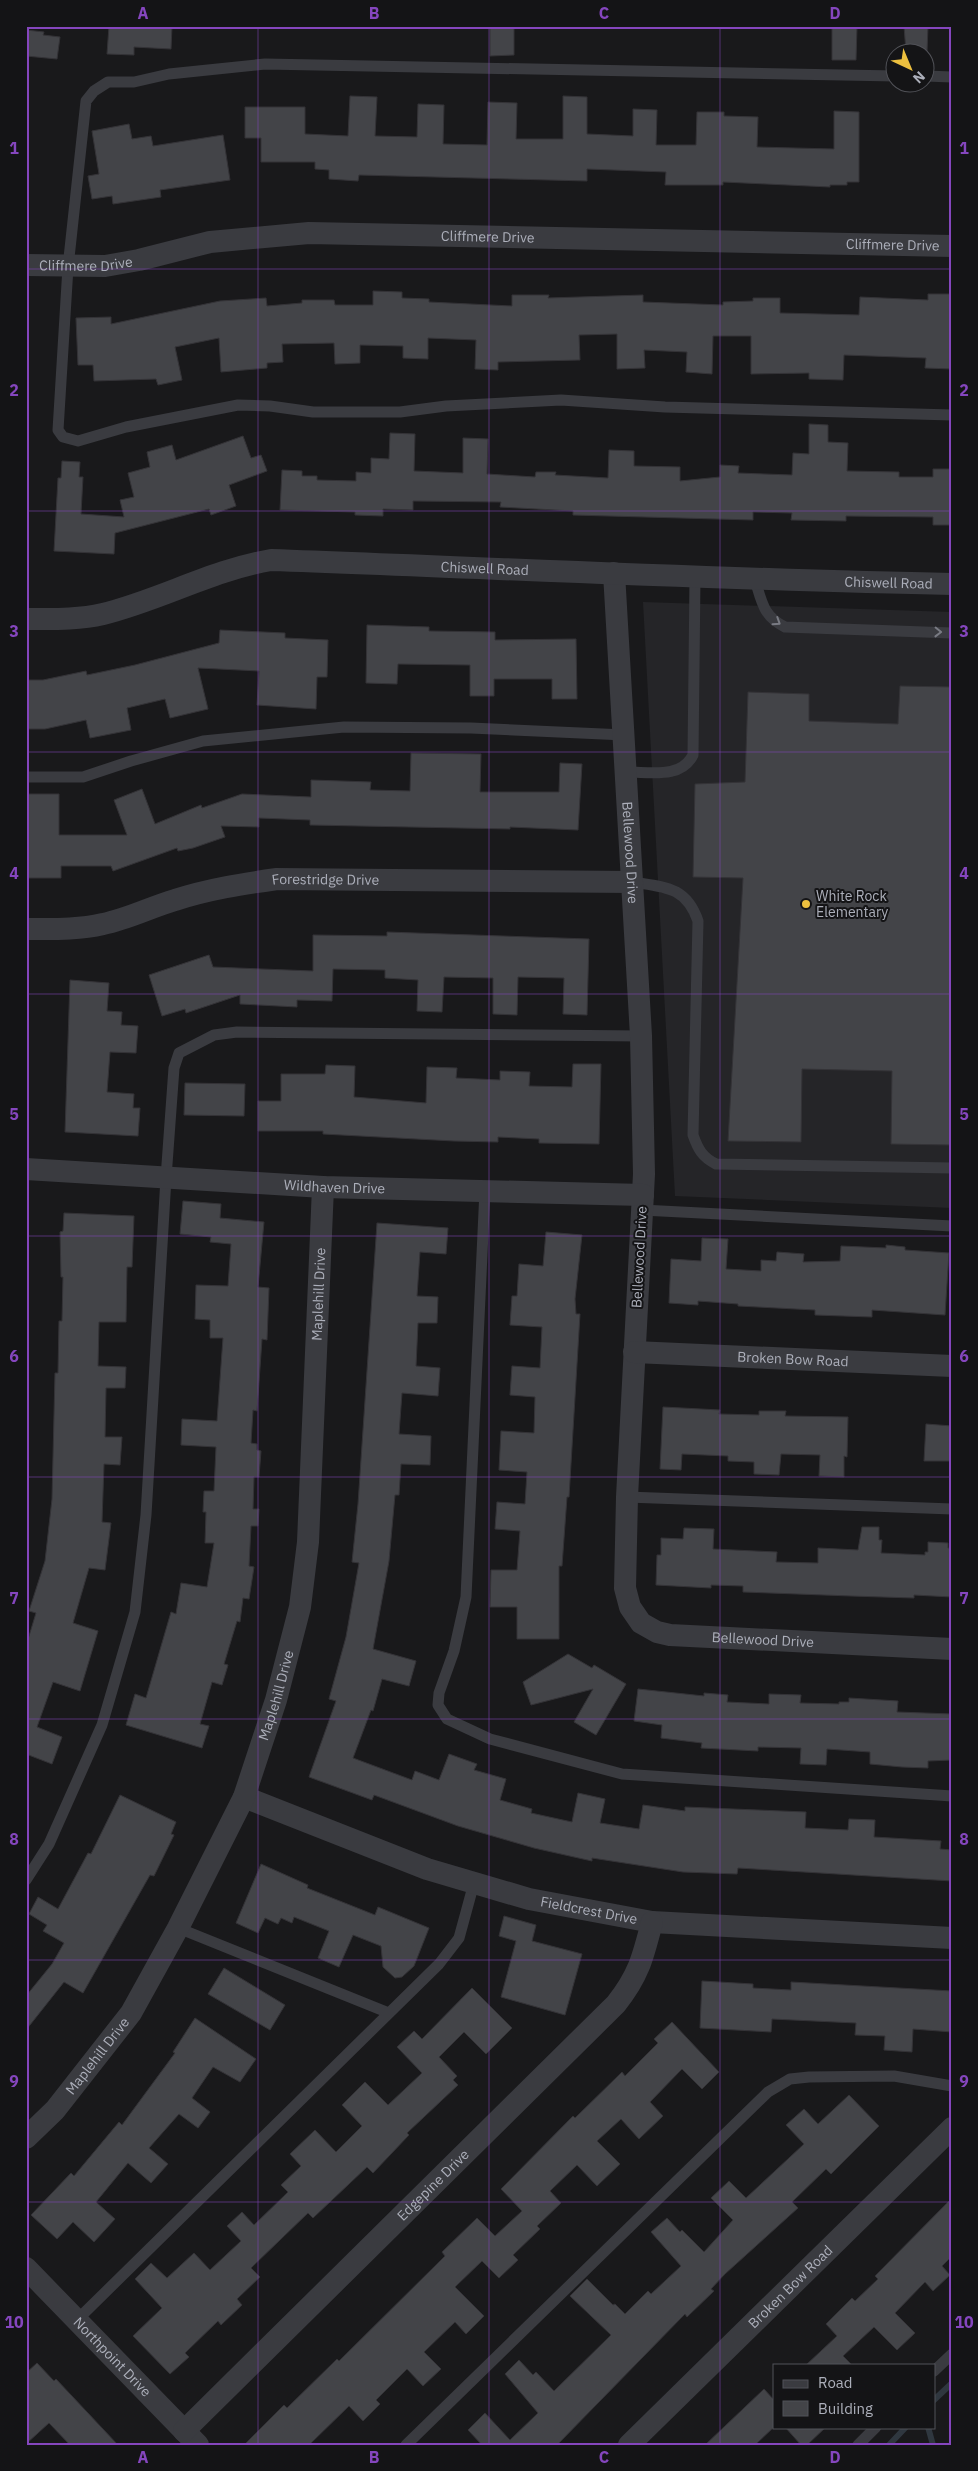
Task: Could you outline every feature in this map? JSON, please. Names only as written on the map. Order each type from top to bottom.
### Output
[{"type":"street","name":"Cliffmere Drive","points":[[26,265],[105,266],[139,260],[210,242],[257,236],[309,233],[952,246]]},
{"type":"street","name":"Chiswell Road","points":[[26,618],[59,619],[100,615],[138,605],[232,568],[270,560],[614,573],[695,578],[952,584]]},
{"type":"street","name":"Bellewood Drive","points":[[614,573],[625,735],[641,1036],[642,1202],[627,1497],[625,1588],[630,1607],[641,1623],[657,1632],[952,1649]]},
{"type":"street","name":"Forestridge Drive","points":[[26,929],[66,929],[101,925],[138,915],[173,900],[224,886],[277,878],[632,882]]},
{"type":"street","name":"Wildhaven Drive","points":[[26,1168],[323,1187],[485,1190],[642,1202]]},
{"type":"street","name":"Maplehill Drive","points":[[26,2138],[54,2110],[131,2013],[178,1928],[244,1797],[276,1700],[300,1607],[308,1542],[323,1187]]},
{"type":"street","name":"Broken Bow Road","points":[[634,1352],[952,1366]]},
{"type":"street","name":"Fieldcrest Drive","points":[[244,1797],[426,1869],[529,1899],[652,1922],[952,1938]]},
{"type":"street","name":"Edgepine Drive","points":[[191,2438],[616,2004],[633,1983],[642,1962],[652,1922]]},
{"type":"street","name":"Broken Bow Road","points":[[629,2445],[952,2128]]},
{"type":"street","name":"Northpoint Drive","points":[[26,2268],[191,2438]]},
{"type":"lane","points":[[886,76],[265,64],[169,74],[134,82],[108,82],[94,91],[86,101],[68,267],[58,430],[63,437],[78,441],[126,427],[238,406],[285,407],[313,412],[400,412],[446,406],[561,400],[684,408],[952,415]]},
{"type":"lane","points":[[936,76],[952,77]]},
{"type":"lane","points":[[627,772],[679,770],[688,764],[693,754],[695,578]]},
{"type":"lane","points":[[755,580],[765,611],[772,621],[785,627],[952,633]]},
{"type":"lane","points":[[26,777],[82,777],[203,741],[344,727],[471,728],[625,735]]},
{"type":"lane","points":[[632,882],[671,888],[684,897],[694,908],[698,921],[694,1135],[698,1150],[707,1159],[716,1164],[952,1168]]},
{"type":"lane","points":[[26,1880],[48,1844],[102,1725],[135,1612],[146,1515],[174,1068],[179,1053],[214,1035],[237,1032],[641,1036]]},
{"type":"lane","points":[[485,1190],[466,1597],[454,1651],[439,1693],[438,1705],[447,1719],[490,1739],[622,1774],[952,1796]]},
{"type":"lane","points":[[642,1202],[952,1226]]},
{"type":"lane","points":[[627,1497],[952,1509]]},
{"type":"lane","points":[[77,2320],[439,1964],[459,1938],[474,1883]]},
{"type":"lane","points":[[178,1928],[389,2013]]},
{"type":"lane","points":[[406,2445],[768,2092],[790,2078],[809,2077],[894,2076],[952,2086]]},
{"type":"lane","points":[[936,2369],[952,2354]]},
{"type":"lane","points":[[858,2445],[875,2428]]},
{"type":"shaded area","name":"White Rock Elementary","points":[[643,602],[952,612],[952,1208],[675,1196]]},
{"type":"building","points":[[109,26],[172,26],[171,49],[134,47],[134,55],[107,54]]},
{"type":"building","points":[[490,26],[514,26],[514,55],[490,56]]},
{"type":"building","points":[[832,26],[857,26],[856,60],[832,60]]},
{"type":"building","points":[[904,26],[928,26],[927,42],[905,42]]},
{"type":"building","points":[[26,30],[44,32],[43,35],[60,37],[57,59],[26,56]]},
{"type":"building","points":[[350,96],[377,97],[375,136],[417,137],[418,104],[444,105],[443,144],[487,145],[488,102],[517,103],[516,139],[563,139],[563,96],[587,97],[587,134],[633,136],[633,109],[657,110],[656,145],[696,145],[697,112],[724,112],[724,116],[758,117],[757,147],[834,149],[834,111],[859,112],[859,182],[847,182],[847,185],[830,185],[830,187],[723,182],[723,185],[665,185],[666,172],[587,169],[587,181],[359,175],[358,181],[329,179],[329,170],[315,169],[315,162],[261,162],[261,138],[245,138],[245,107],[305,107],[305,134],[348,136]]},
{"type":"building","points":[[129,124],[132,139],[151,136],[153,146],[223,135],[230,180],[160,190],[161,197],[113,204],[112,196],[92,199],[88,176],[99,174],[92,131]]},
{"type":"building","points":[[373,291],[402,292],[402,298],[429,299],[429,302],[512,306],[512,295],[549,295],[548,298],[643,295],[643,302],[723,305],[723,302],[753,301],[753,298],[780,298],[780,313],[859,315],[860,297],[928,300],[928,294],[952,294],[952,369],[925,368],[926,358],[844,355],[843,380],[809,379],[809,373],[751,374],[751,336],[713,336],[712,374],[686,372],[687,352],[644,350],[645,368],[617,369],[617,334],[579,335],[580,360],[498,362],[498,370],[475,369],[476,340],[428,338],[428,359],[403,358],[403,346],[360,345],[360,363],[335,364],[334,343],[282,344],[283,362],[267,363],[267,368],[221,372],[219,338],[175,347],[182,380],[158,385],[156,379],[94,381],[93,365],[78,365],[76,318],[111,317],[111,324],[220,301],[266,298],[267,306],[302,303],[302,300],[334,300],[335,305],[373,305]]},
{"type":"building","points":[[809,424],[828,425],[828,442],[848,443],[847,471],[899,472],[899,477],[933,477],[933,469],[952,469],[952,525],[933,525],[933,517],[846,516],[846,521],[791,520],[792,513],[753,512],[753,520],[573,515],[573,511],[500,507],[501,502],[413,501],[413,510],[383,509],[383,516],[355,515],[355,512],[280,510],[282,470],[302,471],[302,476],[317,476],[317,480],[356,481],[356,472],[371,473],[371,458],[389,459],[390,433],[415,434],[414,471],[463,473],[463,438],[488,439],[487,474],[535,477],[536,472],[556,472],[555,475],[608,478],[609,450],[634,451],[634,466],[680,467],[680,481],[720,477],[720,465],[739,466],[738,473],[792,475],[793,453],[809,454]]},
{"type":"building","points":[[243,436],[251,458],[261,455],[267,471],[229,485],[236,506],[211,515],[209,509],[115,533],[114,554],[54,551],[58,478],[61,478],[62,461],[80,462],[79,477],[83,477],[81,514],[124,517],[120,500],[134,497],[128,473],[150,467],[147,452],[172,445],[176,460]]},
{"type":"building","points":[[367,625],[429,627],[429,631],[495,632],[495,640],[576,639],[577,699],[552,699],[552,679],[494,679],[494,696],[470,696],[470,665],[398,664],[397,684],[366,683]]},
{"type":"building","points":[[220,630],[285,633],[285,638],[328,640],[327,677],[317,677],[316,709],[257,705],[259,671],[198,668],[208,709],[170,718],[165,699],[127,708],[131,730],[90,738],[86,720],[45,729],[26,729],[26,680],[43,680],[86,671],[87,675],[135,665],[219,643]]},
{"type":"building","points":[[900,686],[952,687],[952,1145],[891,1144],[892,1071],[802,1069],[801,1142],[728,1141],[743,878],[693,877],[695,784],[745,782],[748,692],[809,694],[809,721],[898,724]]},
{"type":"building","points":[[411,753],[481,754],[480,792],[559,792],[560,763],[582,764],[578,830],[510,827],[510,829],[310,825],[310,820],[259,818],[259,827],[221,826],[225,837],[193,848],[178,851],[177,848],[113,871],[111,866],[61,866],[61,878],[27,878],[27,794],[59,794],[59,835],[127,835],[114,800],[142,789],[155,824],[201,805],[202,808],[242,794],[311,797],[311,780],[371,782],[370,790],[410,791]]},
{"type":"building","points":[[387,932],[589,939],[587,1015],[563,1014],[564,978],[518,977],[517,1015],[493,1014],[493,978],[444,977],[442,1012],[417,1011],[418,980],[385,978],[385,970],[333,969],[332,1001],[297,1000],[297,1007],[240,1004],[240,995],[186,1013],[185,1009],[162,1016],[149,975],[209,955],[213,967],[313,971],[313,935],[387,936]]},
{"type":"building","points":[[70,980],[109,983],[107,1011],[122,1012],[121,1025],[138,1026],[136,1053],[110,1052],[107,1092],[134,1094],[133,1108],[140,1108],[138,1136],[65,1132]]},
{"type":"building","points":[[573,1064],[601,1064],[599,1144],[539,1143],[539,1139],[498,1137],[498,1142],[454,1141],[323,1134],[323,1131],[258,1131],[258,1101],[281,1101],[281,1074],[325,1074],[326,1065],[355,1066],[354,1097],[426,1103],[427,1067],[457,1068],[456,1078],[500,1080],[500,1071],[530,1072],[529,1086],[572,1087]]},
{"type":"building","points":[[185,1083],[245,1084],[244,1116],[184,1115]]},
{"type":"building","points":[[183,1201],[221,1204],[220,1218],[264,1222],[258,1287],[269,1288],[267,1340],[262,1339],[257,1411],[253,1410],[251,1443],[257,1444],[257,1450],[261,1451],[259,1477],[254,1477],[253,1509],[259,1509],[258,1526],[251,1526],[249,1566],[254,1567],[249,1599],[243,1598],[240,1622],[237,1621],[224,1664],[228,1665],[222,1685],[212,1682],[200,1724],[209,1726],[202,1748],[126,1725],[135,1694],[146,1698],[171,1612],[176,1614],[181,1583],[207,1587],[214,1543],[205,1543],[206,1512],[203,1512],[204,1491],[214,1491],[216,1447],[181,1445],[182,1419],[217,1421],[223,1338],[210,1338],[210,1320],[195,1319],[196,1285],[228,1286],[231,1244],[210,1242],[211,1237],[180,1234]]},
{"type":"building","points":[[64,1213],[134,1216],[132,1267],[127,1267],[126,1322],[99,1322],[98,1366],[126,1367],[125,1388],[106,1388],[105,1437],[122,1437],[120,1465],[104,1464],[102,1522],[111,1523],[105,1570],[89,1568],[73,1623],[98,1631],[80,1691],[53,1682],[37,1727],[62,1737],[52,1764],[26,1754],[26,1646],[36,1613],[29,1611],[45,1561],[52,1499],[55,1373],[58,1373],[59,1321],[62,1321],[63,1277],[61,1277],[60,1232],[63,1231]]},
{"type":"building","points":[[377,1223],[448,1228],[446,1254],[420,1252],[417,1296],[438,1297],[437,1323],[418,1323],[416,1366],[440,1368],[438,1396],[402,1393],[399,1434],[431,1436],[430,1465],[401,1464],[399,1495],[395,1495],[389,1561],[373,1649],[416,1661],[409,1686],[382,1679],[373,1711],[371,1710],[353,1758],[412,1780],[415,1771],[439,1780],[449,1754],[477,1764],[474,1770],[506,1779],[500,1800],[532,1809],[531,1813],[572,1822],[578,1793],[605,1799],[600,1823],[639,1829],[643,1805],[685,1811],[685,1807],[806,1812],[805,1828],[848,1830],[849,1819],[875,1820],[874,1837],[941,1841],[940,1849],[952,1850],[952,1881],[738,1868],[737,1874],[683,1872],[592,1858],[592,1861],[534,1848],[458,1826],[374,1795],[372,1800],[309,1777],[336,1701],[329,1699],[346,1637],[359,1563],[352,1562],[358,1504]]},
{"type":"building","points":[[546,1232],[582,1235],[575,1299],[576,1314],[580,1314],[569,1497],[567,1497],[562,1566],[559,1566],[559,1639],[517,1639],[517,1607],[490,1607],[491,1570],[517,1570],[520,1531],[495,1529],[497,1502],[525,1504],[527,1472],[499,1470],[501,1431],[534,1433],[535,1397],[510,1395],[512,1366],[540,1368],[542,1327],[510,1325],[512,1296],[517,1296],[519,1264],[543,1266]]},
{"type":"building","points":[[702,1238],[728,1239],[726,1269],[761,1271],[761,1260],[776,1261],[777,1252],[804,1254],[803,1262],[840,1261],[841,1246],[886,1248],[886,1245],[905,1247],[905,1250],[949,1253],[945,1315],[872,1310],[872,1317],[815,1315],[815,1310],[738,1306],[738,1304],[698,1301],[698,1305],[669,1303],[671,1259],[701,1261]]},
{"type":"building","points":[[663,1407],[720,1410],[719,1414],[759,1415],[759,1411],[786,1411],[785,1416],[848,1417],[847,1457],[844,1456],[844,1477],[819,1476],[820,1455],[781,1454],[779,1475],[754,1474],[754,1462],[728,1461],[728,1456],[682,1454],[681,1470],[660,1469]]},
{"type":"building","points":[[926,1424],[952,1426],[952,1461],[924,1461]]},
{"type":"building","points":[[862,1527],[879,1527],[879,1540],[882,1540],[881,1553],[925,1555],[925,1552],[928,1552],[928,1542],[948,1543],[948,1548],[952,1548],[952,1597],[914,1595],[914,1598],[743,1592],[743,1586],[711,1585],[711,1588],[656,1585],[657,1555],[661,1555],[661,1538],[683,1539],[684,1528],[714,1529],[713,1549],[777,1552],[776,1562],[818,1563],[818,1548],[858,1550]]},
{"type":"building","points":[[568,1654],[592,1668],[594,1665],[626,1684],[596,1735],[574,1722],[593,1689],[531,1705],[523,1682]]},
{"type":"building","points":[[638,1689],[704,1696],[704,1693],[728,1695],[727,1702],[769,1704],[769,1694],[801,1695],[800,1703],[839,1704],[839,1702],[849,1702],[849,1698],[898,1701],[897,1712],[952,1714],[952,1760],[928,1761],[928,1768],[902,1767],[870,1764],[870,1752],[827,1749],[826,1765],[800,1764],[801,1748],[758,1747],[758,1751],[701,1748],[702,1743],[661,1738],[662,1725],[634,1721]]},
{"type":"building","points":[[120,1795],[176,1822],[171,1834],[174,1835],[154,1876],[150,1875],[83,1993],[64,1982],[26,2030],[26,1996],[52,1964],[64,1943],[43,1931],[47,1925],[29,1914],[38,1897],[58,1909],[88,1853],[91,1854]]},
{"type":"building","points":[[261,1864],[308,1885],[307,1888],[375,1915],[378,1907],[429,1928],[414,1966],[402,1977],[395,1978],[383,1967],[381,1946],[353,1935],[339,1967],[318,1958],[329,1931],[294,1917],[292,1923],[281,1918],[278,1924],[265,1918],[258,1933],[236,1923]]},
{"type":"building","points":[[504,1916],[536,1925],[532,1941],[582,1954],[565,2015],[501,1997],[516,1941],[499,1936]]},
{"type":"building","points":[[224,1968],[285,2005],[270,2030],[208,1994]]},
{"type":"building","points":[[702,1981],[753,1984],[753,1988],[791,1990],[791,1982],[952,1991],[952,2032],[913,2029],[912,2052],[884,2050],[885,2036],[855,2035],[856,2023],[772,2019],[771,2032],[700,2028]]},
{"type":"building","points":[[472,1988],[512,2028],[486,2054],[464,2032],[439,2057],[457,2076],[453,2080],[458,2085],[407,2133],[409,2135],[373,2173],[367,2167],[313,2218],[308,2213],[251,2268],[260,2277],[237,2299],[242,2305],[221,2325],[218,2321],[185,2353],[189,2357],[170,2374],[133,2336],[162,2308],[135,2279],[151,2263],[167,2278],[194,2253],[210,2270],[241,2241],[227,2226],[242,2212],[254,2225],[288,2192],[281,2185],[301,2166],[290,2154],[315,2130],[336,2152],[362,2126],[342,2105],[365,2082],[388,2105],[422,2073],[397,2047],[414,2031],[422,2039]]},
{"type":"building","points":[[195,2018],[256,2059],[240,2082],[213,2067],[192,2098],[210,2112],[198,2128],[179,2114],[149,2148],[168,2164],[151,2183],[128,2163],[96,2202],[115,2219],[94,2242],[73,2222],[57,2239],[31,2215],[71,2173],[74,2176],[119,2122],[122,2125],[175,2053],[173,2052]]},
{"type":"building","points":[[672,2022],[719,2072],[702,2089],[682,2069],[650,2102],[663,2116],[639,2139],[621,2119],[597,2141],[620,2164],[597,2186],[577,2165],[550,2191],[561,2203],[537,2226],[540,2229],[513,2255],[518,2260],[499,2278],[482,2261],[455,2287],[484,2316],[466,2334],[455,2322],[424,2352],[441,2369],[423,2386],[407,2369],[376,2400],[380,2404],[363,2421],[349,2406],[309,2445],[244,2445],[284,2405],[287,2408],[337,2359],[339,2361],[445,2256],[442,2252],[477,2218],[495,2236],[522,2211],[501,2189],[573,2116],[575,2118],[622,2072],[625,2076],[658,2043],[654,2039]]},
{"type":"building","points":[[849,2095],[879,2126],[831,2174],[826,2169],[792,2202],[798,2208],[725,2274],[711,2289],[714,2291],[687,2317],[685,2314],[557,2445],[482,2445],[468,2430],[485,2413],[510,2440],[538,2413],[505,2374],[519,2360],[533,2375],[536,2372],[554,2391],[611,2335],[570,2296],[587,2279],[613,2305],[615,2304],[625,2314],[648,2291],[651,2294],[681,2266],[651,2232],[667,2218],[680,2232],[682,2230],[704,2252],[733,2220],[711,2198],[729,2181],[746,2198],[804,2144],[786,2125],[804,2109],[818,2124]]},
{"type":"building","points":[[952,2198],[952,2256],[942,2266],[950,2275],[933,2291],[925,2282],[895,2313],[915,2333],[897,2350],[874,2327],[843,2356],[851,2364],[807,2364],[837,2336],[826,2324],[852,2298],[855,2301],[878,2279],[875,2276]]},
{"type":"building","points":[[37,2363],[54,2381],[56,2379],[118,2445],[70,2445],[49,2423],[26,2444],[26,2373]]},
{"type":"building","points":[[764,2389],[773,2399],[773,2428],[755,2445],[705,2445]]},
{"type":"building","points":[[786,2428],[825,2428],[807,2445],[801,2445]]},
{"type":"waterway","points":[[936,2398],[952,2383]]},
{"type":"waterway","points":[[889,2445],[905,2428]]},
{"type":"waterway","points":[[928,2428],[933,2445]]},
{"type":"place","name":"White Rock Elementary","points":[[806,904]]}]
